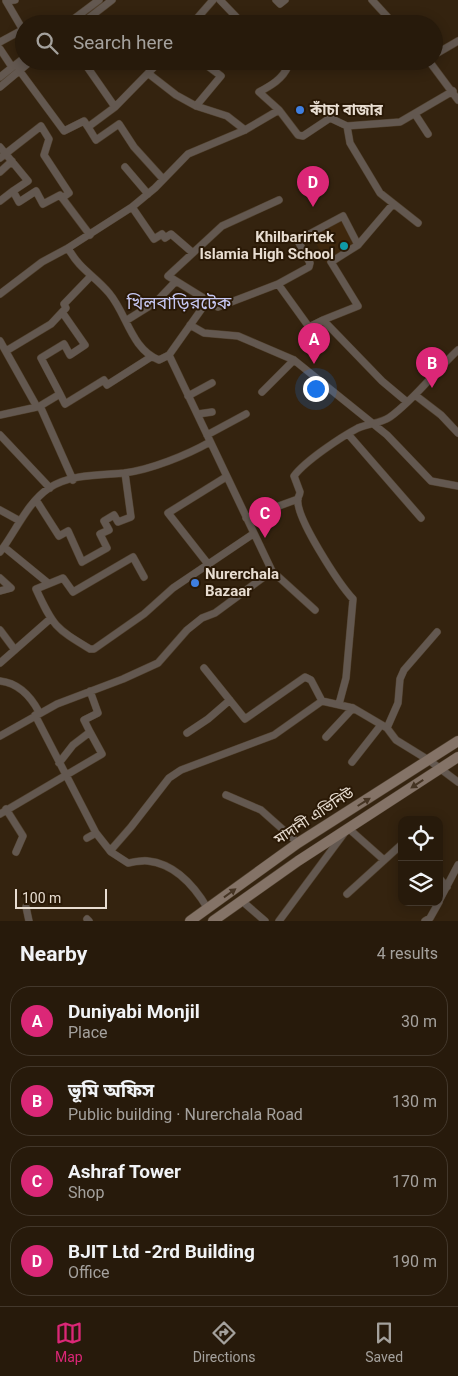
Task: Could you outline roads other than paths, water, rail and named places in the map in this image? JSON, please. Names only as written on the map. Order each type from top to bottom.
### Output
[{"type":"main road","name":"মাদানী এভিনিউ","points":[[190,921],[298,843],[430,761],[458,741]]},
{"type":"main road","name":"মাদানী এভিনিউ","points":[[213,921],[348,828],[458,757]]},
{"type":"street","points":[[15,0],[4,1],[15,17]]},
{"type":"street","points":[[77,15],[92,2],[100,0]]},
{"type":"street","points":[[93,15],[112,0]]},
{"type":"street","points":[[200,15],[213,0]]},
{"type":"street","points":[[220,0],[234,15]]},
{"type":"street","points":[[276,0],[280,4],[285,0]]},
{"type":"street","points":[[372,0],[386,15]]},
{"type":"street","points":[[0,42],[15,34]]},
{"type":"street","points":[[443,50],[458,41]]},
{"type":"street","points":[[0,49],[12,67]]},
{"type":"street","points":[[0,77],[15,65]]},
{"type":"street","points":[[0,87],[19,70],[64,131],[84,121],[96,140],[119,124],[134,147],[164,179]]},
{"type":"street","points":[[89,70],[115,107]]},
{"type":"street","points":[[88,127],[115,107],[152,70]]},
{"type":"street","points":[[196,106],[221,76],[213,70]]},
{"type":"street","points":[[286,70],[270,86],[258,92],[278,110],[298,135],[303,136],[330,118],[347,126],[400,122],[453,91]]},
{"type":"street","points":[[436,70],[458,100]]},
{"type":"street","points":[[148,74],[176,95],[196,106],[227,116],[245,130]]},
{"type":"street","points":[[0,294],[42,262],[90,235],[132,207],[164,179],[188,154],[245,130],[278,110]]},
{"type":"street","points":[[414,114],[428,134]]},
{"type":"street","points":[[3,156],[41,126],[50,140],[44,156],[69,194],[62,198]]},
{"type":"street","points":[[347,126],[350,143],[380,193],[418,223]]},
{"type":"street","points":[[0,147],[3,156],[12,162],[28,181],[1,196]]},
{"type":"street","points":[[0,172],[12,162]]},
{"type":"street","points":[[124,167],[148,194]]},
{"type":"street","points":[[13,191],[19,202],[36,191],[43,204],[60,194],[90,235]]},
{"type":"street","points":[[280,200],[222,226],[168,276],[218,308],[278,284],[309,267],[310,264],[298,241],[343,216],[358,245]]},
{"type":"street","points":[[278,284],[309,327],[358,306],[331,262],[358,245],[393,204]]},
{"type":"street","points":[[132,207],[154,239],[162,234],[165,238],[171,234],[193,253]]},
{"type":"street","points":[[68,248],[76,264],[109,292],[127,320],[128,328],[151,357],[159,360],[169,355],[208,300]]},
{"type":"street","points":[[6,351],[51,324],[66,308],[64,304],[90,277]]},
{"type":"street","points":[[127,320],[156,302],[176,281]]},
{"type":"street","points":[[62,312],[85,345],[70,355],[64,344],[41,358],[65,404],[104,380],[107,385],[151,357]]},
{"type":"street","points":[[323,320],[382,381],[407,402]]},
{"type":"street","points":[[190,325],[204,333],[215,332],[238,336],[294,360],[375,424],[432,481],[458,486]]},
{"type":"street","points":[[0,341],[38,407],[73,480]]},
{"type":"street","points":[[246,518],[298,499],[301,494],[294,480],[297,473],[348,434],[388,418],[415,395],[457,352]]},
{"type":"street","points":[[169,355],[272,571],[315,610]]},
{"type":"street","points":[[262,392],[294,360]]},
{"type":"street","points":[[188,396],[212,384]]},
{"type":"street","points":[[0,415],[38,407],[60,394]]},
{"type":"street","points":[[415,395],[441,415],[458,433]]},
{"type":"street","points":[[198,414],[212,412]]},
{"type":"street","points":[[207,435],[246,414]]},
{"type":"street","points":[[348,434],[421,518]]},
{"type":"street","points":[[0,435],[50,488]]},
{"type":"street","points":[[48,583],[2,549],[36,500],[50,488],[73,480],[102,473],[125,473],[172,459],[210,442]]},
{"type":"street","points":[[36,500],[59,536],[68,531],[82,562],[107,548],[100,534],[109,530],[104,521],[114,515],[118,522],[132,517],[125,473]]},
{"type":"street","points":[[208,564],[168,513],[226,477]]},
{"type":"street","points":[[298,499],[306,526],[318,548],[340,586],[353,599],[346,678],[339,704]]},
{"type":"street","points":[[0,510],[20,521]]},
{"type":"street","points":[[144,577],[133,557],[73,592],[63,578],[36,589],[50,619],[58,630],[90,649],[94,649],[144,614],[173,588],[253,534]]},
{"type":"street","points":[[0,736],[37,713],[146,670],[158,663],[202,618],[215,613],[272,571]]},
{"type":"street","points":[[0,578],[11,588],[0,591]]},
{"type":"street","points":[[0,663],[50,619]]},
{"type":"street","points":[[0,630],[15,650]]},
{"type":"street","points":[[352,762],[384,726],[398,703],[400,679],[404,670],[437,632]]},
{"type":"street","points":[[204,668],[246,719],[305,677],[311,680],[322,701]]},
{"type":"street","points":[[0,682],[9,682],[31,698],[65,775],[96,833],[110,851],[128,863],[147,860],[167,868],[190,882],[208,909]]},
{"type":"street","points":[[16,852],[23,836],[3,811],[102,754],[84,720],[98,714],[90,691]]},
{"type":"street","points":[[186,732],[208,719],[230,700]]},
{"type":"street","points":[[110,851],[132,827],[169,778],[181,770],[274,734],[322,701],[353,708],[384,726],[396,740],[430,761],[458,782]]},
{"type":"street","points":[[326,737],[353,708]]},
{"type":"street","points":[[59,763],[73,745],[90,732]]},
{"type":"street","points":[[226,795],[261,810],[298,843]]},
{"type":"street","points":[[279,921],[348,828],[384,860]]},
{"type":"street","points":[[87,838],[96,833]]},
{"type":"street","points":[[347,894],[398,848]]},
{"type":"street","points":[[443,894],[458,865]]},
{"type":"street","points":[[443,882],[447,887]]},
{"type":"street","points":[[242,901],[265,921]]},
{"type":"street","points":[[425,921],[430,918],[437,906]]},
{"type":"street","points":[[26,907],[29,921]]},
{"type":"place","name":"কাঁচা বাজার","points":[[300,110]]},
{"type":"place","name":"BJIT Ltd -2rd Building","points":[[313,207]]},
{"type":"place","name":"Khilbarirtek Islamia High School","points":[[344,246]]},
{"type":"place","name":"Duniyabi Monjil","points":[[314,364]]},
{"type":"place","name":"ভূমি অফিস","points":[[432,388]]},
{"type":"place","name":"Ashraf Tower","points":[[265,538]]},
{"type":"place","name":"Nurerchala Bazaar","points":[[195,583]]},
{"type":"district","name":"খিলবাড়িরটেক","points":[[179,302]]}]
